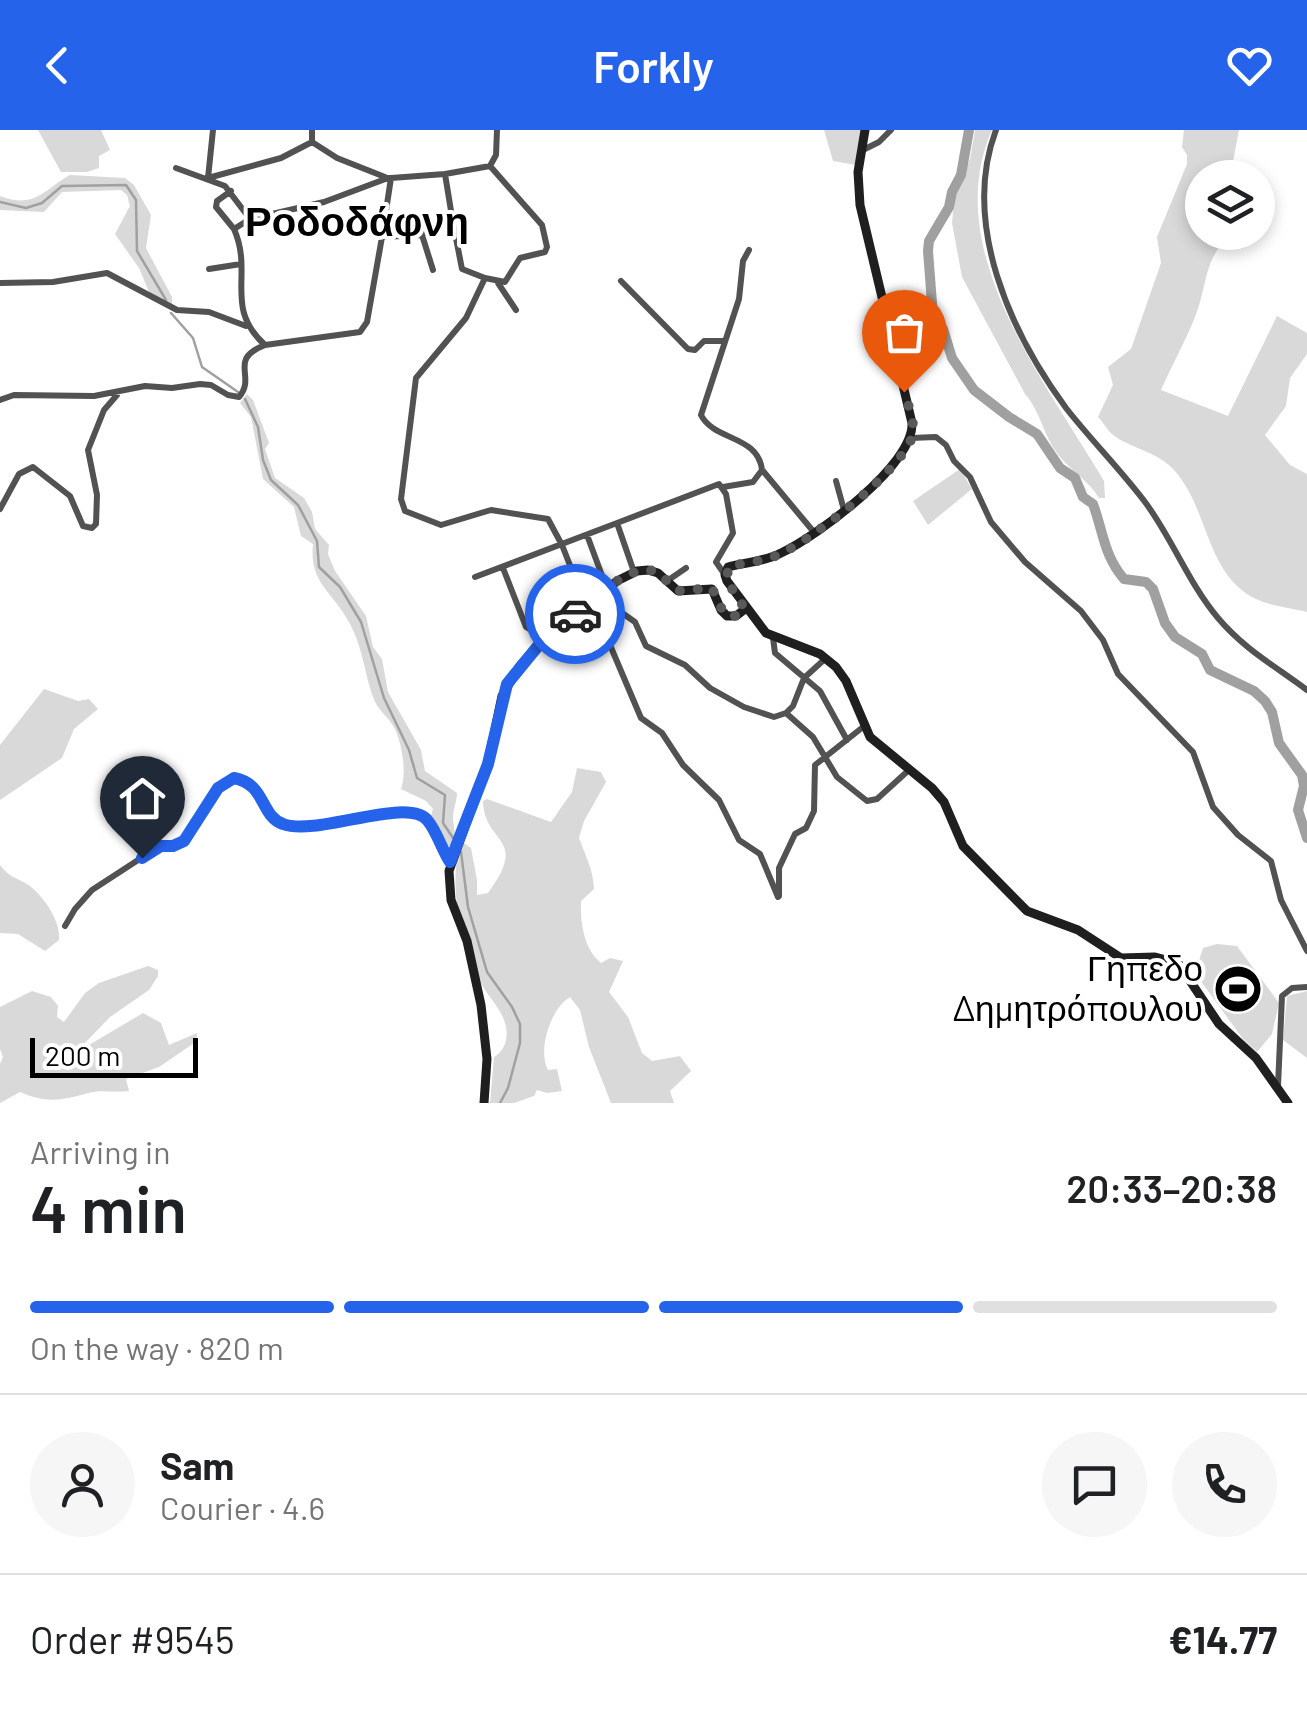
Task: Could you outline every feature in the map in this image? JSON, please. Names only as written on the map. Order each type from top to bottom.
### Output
[{"type":"main road","points":[[864,130],[858,172],[860,205],[912,423],[911,438],[882,480],[844,510],[780,554],[733,565],[725,575],[745,609],[773,638],[826,658],[846,681],[863,727],[882,749],[911,768],[944,802],[970,856],[1027,911],[1078,930],[1121,958],[1155,957],[1178,962],[1226,1033],[1256,1058],[1288,1103]]},
{"type":"main road","points":[[484,1103],[488,1059],[482,1005],[468,941],[451,900],[450,862],[488,764],[507,684],[550,634],[634,572],[652,570],[683,592],[712,588],[721,610],[728,616],[736,616],[745,609]]},
{"type":"street","points":[[208,178],[213,130]]},
{"type":"street","points":[[312,130],[312,142]]},
{"type":"street","points":[[490,166],[496,155],[497,130]]},
{"type":"street","points":[[862,150],[879,142],[891,130]]},
{"type":"street","points":[[996,130],[984,167],[985,233],[1001,285],[1032,351],[1064,406],[1152,513],[1218,619],[1252,654],[1307,690]]},
{"type":"street","points":[[208,178],[270,162],[312,142]]},
{"type":"street","points":[[312,142],[337,158],[389,178]]},
{"type":"street","points":[[234,230],[250,219],[334,199],[389,178],[490,166]]},
{"type":"street","points":[[490,166],[542,226],[547,248],[520,258],[507,280],[498,283]]},
{"type":"street","points":[[176,168],[208,178],[230,191],[250,219]]},
{"type":"street","points":[[446,174],[462,269],[498,283],[516,310]]},
{"type":"street","points":[[0,400],[14,394],[118,394],[145,386],[200,384],[239,397],[246,388],[245,359],[252,350],[360,332],[367,322],[389,178]]},
{"type":"street","points":[[230,191],[217,201],[216,207],[234,230],[240,246],[246,326]]},
{"type":"street","points":[[382,237],[422,235],[436,226],[453,224]]},
{"type":"street","points":[[422,235],[433,270]]},
{"type":"street","points":[[749,250],[743,261],[739,299],[702,420],[758,454],[762,470],[813,532]]},
{"type":"street","points":[[209,269],[241,264]]},
{"type":"street","points":[[0,283],[53,282],[108,273],[177,310],[209,312],[246,326],[265,345]]},
{"type":"street","points":[[485,278],[466,318],[416,378],[402,503],[406,511],[441,524],[484,510],[544,517],[553,524],[581,609],[607,638],[640,718],[662,733],[683,765],[718,800],[739,840],[760,854],[778,897],[780,868],[795,834],[806,828],[816,804],[813,770],[863,727]]},
{"type":"street","points":[[621,281],[688,349],[696,350],[704,341],[724,341]]},
{"type":"street","points":[[0,509],[19,474],[33,468],[42,471],[70,496],[81,524],[94,526],[98,511],[88,450],[104,410],[118,394]]},
{"type":"street","points":[[911,438],[936,437],[946,444],[954,461],[970,477],[991,522],[1025,562],[1089,620],[1118,674],[1194,752],[1214,807],[1238,835],[1271,861],[1280,900],[1307,951]]},
{"type":"street","points":[[474,577],[715,485],[752,482],[762,470]]},
{"type":"street","points":[[836,481],[844,510]]},
{"type":"street","points":[[723,486],[733,533],[716,562],[725,575]]},
{"type":"street","points":[[617,523],[634,572]]},
{"type":"street","points":[[587,535],[602,592],[635,622],[646,646],[685,665],[722,696],[768,716],[786,713],[794,706],[804,678],[826,658]]},
{"type":"street","points":[[503,568],[526,627],[550,634]]},
{"type":"street","points":[[666,582],[686,568]]},
{"type":"street","points":[[773,638],[775,653],[822,694],[847,740]]},
{"type":"street","points":[[786,713],[810,732],[837,777],[870,802],[911,768]]},
{"type":"street","points":[[65,926],[92,890],[155,849],[184,841],[218,788],[234,778],[250,784],[274,820],[288,826],[320,826],[390,812],[417,813],[428,820],[450,862]]},
{"type":"street","points":[[1278,1087],[1282,996],[1292,988],[1307,987]]},
{"type":"shaded area","points":[[38,130],[101,130],[110,150],[99,156],[99,168],[61,172]]},
{"type":"shaded area","points":[[824,130],[862,130],[856,165],[833,161]]},
{"type":"shaded area","points":[[975,130],[992,130],[979,175],[979,222],[989,268],[1029,358],[1104,481],[1105,498],[1099,498],[1055,450],[962,277],[952,223],[954,201],[970,159]]},
{"type":"shaded area","points":[[1184,130],[1239,130],[1233,160],[1187,160],[1182,147]]},
{"type":"shaded area","points":[[1185,169],[1185,250],[1218,250],[1195,317],[1161,390],[1228,416],[1277,316],[1307,333],[1307,354],[1290,378],[1286,406],[1265,435],[1290,465],[1307,474],[1307,612],[1260,601],[1238,587],[1216,556],[1194,502],[1173,469],[1113,435],[1098,417],[1113,385],[1108,367],[1131,349],[1161,263],[1157,237]]},
{"type":"shaded area","points":[[70,175],[125,178],[134,185],[151,215],[146,248],[172,297],[172,305],[149,292],[139,268],[115,234],[130,206],[121,190],[62,192],[44,212],[0,210],[0,196],[30,199]]},
{"type":"shaded area","points":[[247,394],[253,400],[269,443],[265,449],[275,478],[304,498],[315,529],[329,545],[335,571],[366,616],[373,647],[382,659],[388,692],[421,750],[425,771],[457,793],[454,837],[447,848],[430,820],[433,809],[426,801],[401,789],[404,767],[398,735],[375,702],[350,624],[318,578],[313,544],[301,536],[294,507],[263,479],[251,417],[240,403]]},
{"type":"shaded area","points":[[960,469],[972,489],[928,525],[913,501]]},
{"type":"shaded area","points":[[44,689],[78,701],[89,699],[98,709],[74,729],[62,758],[0,800],[0,745]]},
{"type":"shaded area","points":[[577,768],[601,772],[606,782],[579,838],[594,889],[581,901],[584,935],[601,963],[610,958],[623,961],[609,992],[628,1017],[642,1053],[652,1061],[680,1056],[691,1071],[670,1091],[674,1103],[611,1103],[589,1047],[580,1010],[570,997],[552,1020],[544,1052],[548,1070],[557,1069],[562,1091],[537,1090],[534,1096],[514,1103],[490,1103],[494,1057],[504,1047],[506,1028],[501,1012],[481,983],[463,934],[455,881],[459,847],[464,843],[471,848],[477,895],[488,893],[500,874],[505,850],[485,815],[483,801],[487,799],[551,822],[572,792]]},
{"type":"shaded area","points":[[0,865],[33,889],[54,917],[59,940],[45,951],[18,934],[0,933]]},
{"type":"shaded area","name":"Γηπεδο Δημητρόπουλου","points":[[1217,944],[1237,946],[1279,1003],[1272,1034],[1257,1052],[1195,973],[1203,948]]},
{"type":"shaded area","points":[[148,966],[158,970],[149,990],[110,1017],[84,1048],[143,1013],[161,1023],[169,1045],[197,1033],[197,1041],[159,1067],[126,1079],[129,1091],[98,1091],[53,1100],[20,1092],[0,1103],[0,1007],[32,991],[51,997],[58,1006],[57,1017],[64,1022],[85,993],[99,983]]},
{"type":"shaded area","points":[[1307,991],[1307,1058],[1283,1040],[1287,996]]},
{"type":"waterway","points":[[969,130],[961,175],[949,207],[929,241],[928,251],[933,316],[943,329],[952,358],[974,390],[1037,434],[1060,468],[1075,478],[1083,497],[1093,504],[1117,570],[1124,579],[1146,582],[1153,589],[1165,623],[1175,637],[1202,654],[1210,670],[1254,691],[1265,701],[1272,712],[1279,743],[1302,775],[1304,786],[1298,810],[1307,838]]},
{"type":"waterway","points":[[0,202],[26,208],[42,203],[62,186],[126,185],[136,200],[137,251],[166,300]]},
{"type":"waterway","points":[[171,313],[193,338],[202,367],[238,392]]},
{"type":"waterway","points":[[245,399],[258,427],[263,460],[271,480],[298,505],[317,541],[319,567],[340,587],[361,622],[384,698],[409,750],[417,778],[445,795],[443,823],[453,838]]},
{"type":"waterway","points":[[461,852],[468,907],[487,972],[520,1024],[520,1043],[500,1103]]},
{"type":"way so far","points":[[575,614],[617,581],[637,570],[648,570],[658,573],[678,591],[712,588],[724,614],[736,616],[745,609],[727,581],[728,567],[767,560],[792,548],[882,480],[913,431],[904,392]]},
{"type":"place","name":"Γηπεδο Δημητρόπουλου","points":[[1238,989]]},
{"type":"district","name":"Ροδοδάφνη","points":[[357,222]]},
{"type":"route","points":[[142,858],[161,846],[184,841],[218,788],[234,778],[257,790],[274,820],[288,826],[320,826],[390,812],[417,813],[428,820],[450,862],[488,764],[507,684],[538,646],[575,614]]}]
